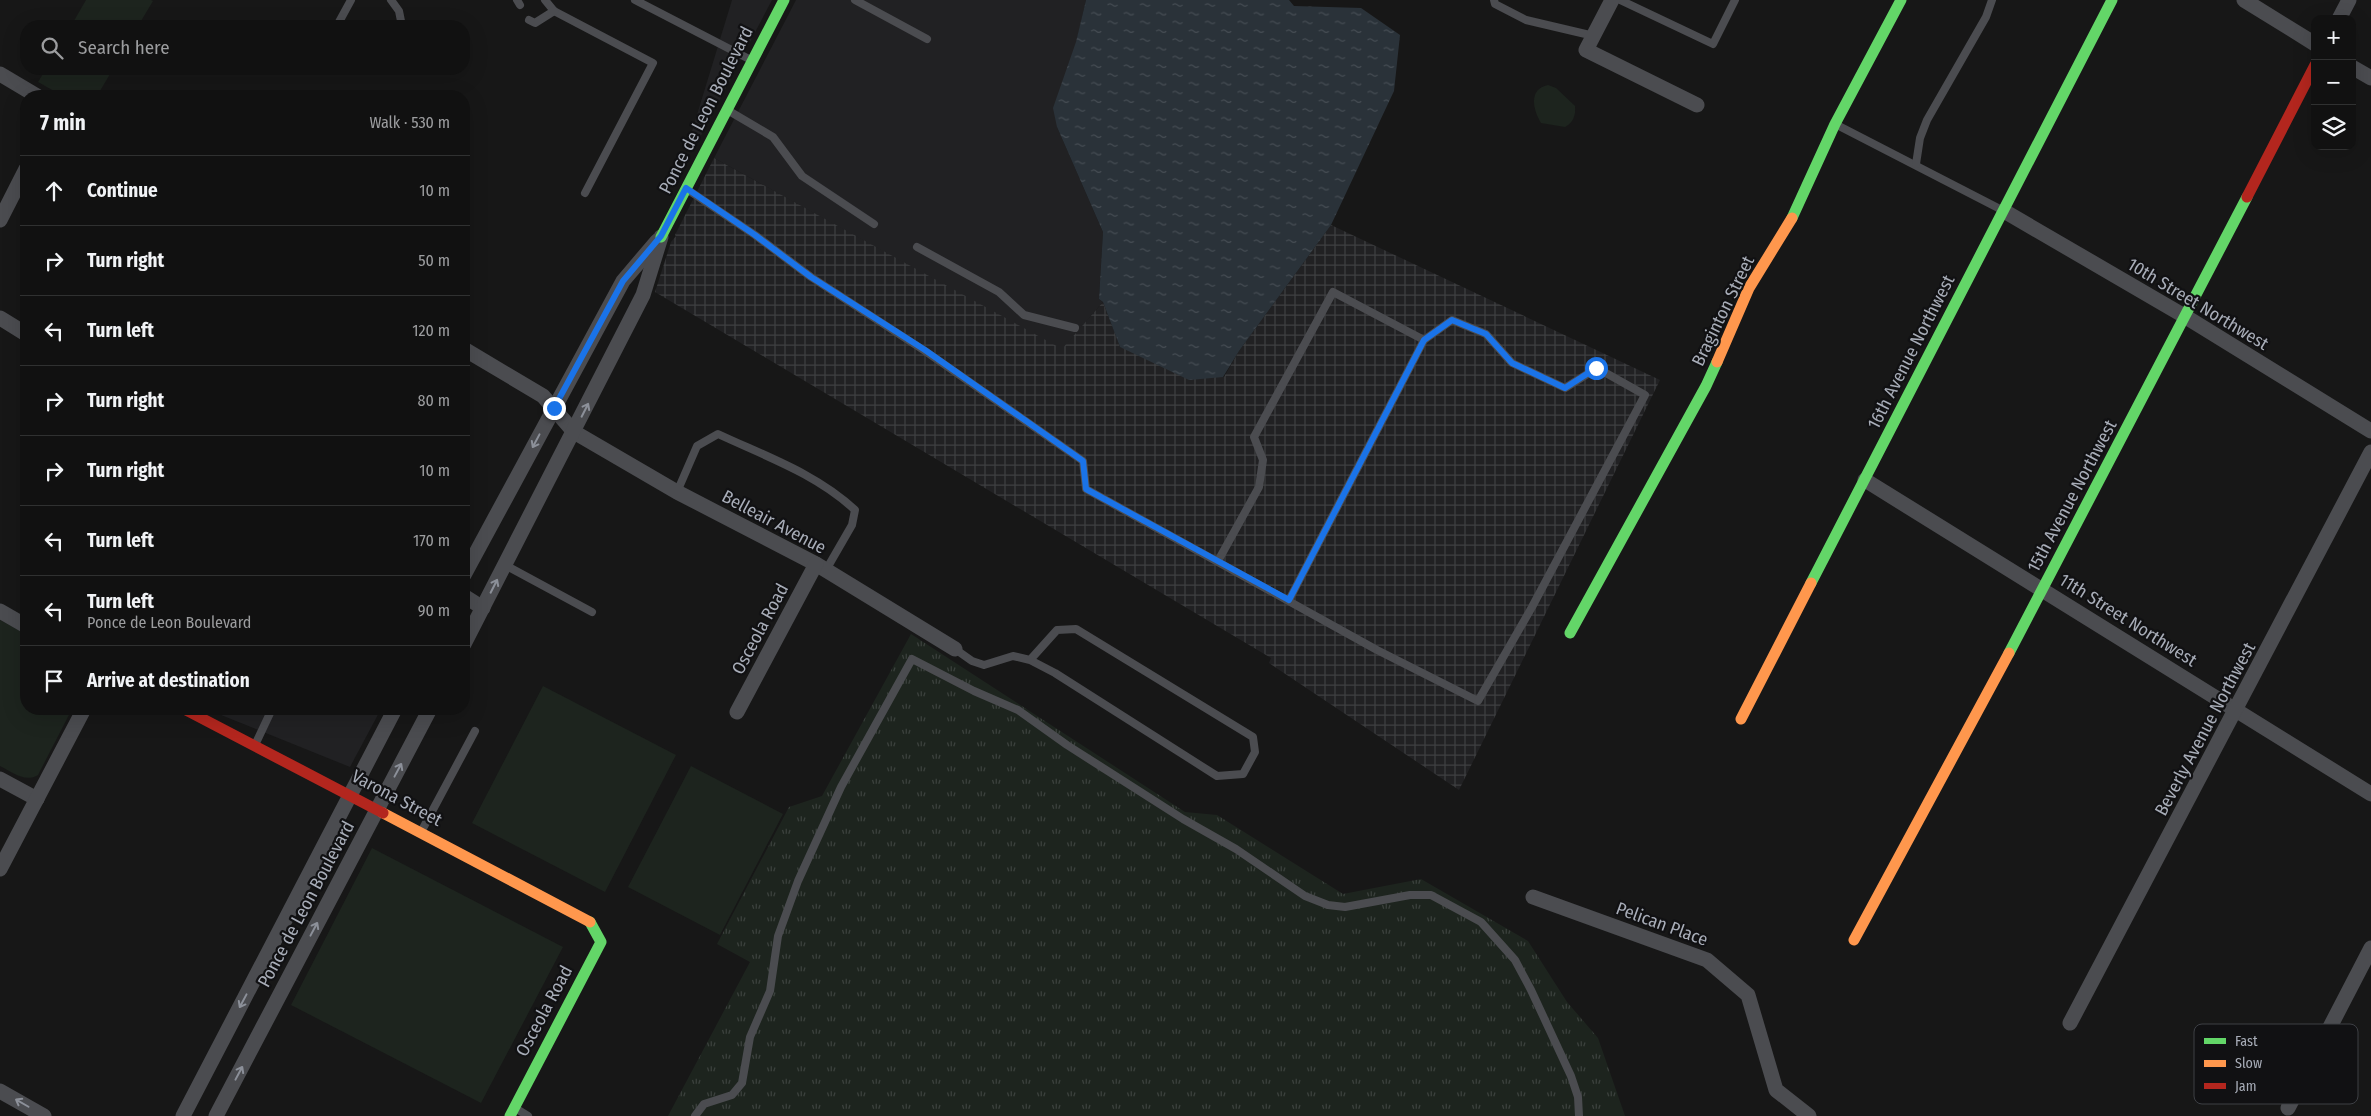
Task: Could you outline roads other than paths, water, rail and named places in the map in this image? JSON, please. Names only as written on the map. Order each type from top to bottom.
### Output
[{"type":"street","name":"Ponce de Leon Boulevard","points":[[470,633],[643,295],[661,236],[784,0]]},
{"type":"street","points":[[1612,0],[1586,50],[1697,105]]},
{"type":"street","name":"Braginton Street","points":[[1570,633],[1706,386],[1749,288],[1798,207],[1835,124],[1901,0]]},
{"type":"street","name":"16th Avenue Northwest","points":[[1741,719],[2112,0]]},
{"type":"street","points":[[2244,0],[2311,42]]},
{"type":"street","points":[[2341,15],[2349,0]]},
{"type":"street","points":[[2356,69],[2371,78]]},
{"type":"street","name":"15th Avenue Northwest","points":[[1854,940],[2043,590],[2186,318],[2311,73]]},
{"type":"street","points":[[0,74],[27,90]]},
{"type":"street","points":[[0,220],[20,181]]},
{"type":"street","name":"10th Street Northwest","points":[[2004,211],[2186,318],[2371,431]]},
{"type":"street","name":"Ponce de Leon Boulevard","points":[[470,564],[623,281],[661,236]]},
{"type":"street","points":[[0,318],[20,330]]},
{"type":"street","name":"Belleair Avenue","points":[[470,353],[543,396],[574,432],[677,492],[821,567],[955,649]]},
{"type":"street","name":"Beverly Avenue Northwest","points":[[2070,1022],[2237,710],[2371,452]]},
{"type":"street","name":"11th Street Northwest","points":[[1865,480],[2371,794]]},
{"type":"street","name":"Osceola Road","points":[[737,712],[821,567]]},
{"type":"street","points":[[470,600],[483,608]]},
{"type":"street","points":[[0,611],[20,623]]},
{"type":"street","points":[[0,869],[81,715]]},
{"type":"street","name":"Varona Street","points":[[196,715],[377,808],[592,923]]},
{"type":"street","name":"Ponce de Leon Boulevard","points":[[183,1116],[392,715]]},
{"type":"street","name":"Ponce de Leon Boulevard","points":[[216,1116],[427,715]]},
{"type":"street","points":[[0,779],[37,799]]},
{"type":"street","name":"Pelican Place","points":[[1533,897],[1707,960],[1748,995],[1776,1090],[1809,1116]]},
{"type":"street","name":"Osceola Road","points":[[512,1112],[601,942],[592,923]]},
{"type":"street","points":[[2332,1024],[2371,948]]},
{"type":"street","points":[[0,1091],[44,1116]]},
{"type":"street","points":[[2288,1108],[2290,1104]]},
{"type":"lane","points":[[340,20],[351,0]]},
{"type":"lane","points":[[391,0],[399,11],[401,20]]},
{"type":"lane","points":[[544,0],[554,11],[653,64],[585,193]]},
{"type":"lane","points":[[635,0],[753,60]]},
{"type":"lane","points":[[854,0],[927,39]]},
{"type":"lane","points":[[1494,0],[1495,4],[1526,20],[1594,36]]},
{"type":"lane","points":[[1620,0],[1713,44],[1735,0]]},
{"type":"lane","points":[[1916,164],[1920,138],[1928,120],[1986,17],[1992,0]]},
{"type":"lane","points":[[529,20],[535,23],[554,11]]},
{"type":"lane","points":[[727,110],[774,137],[802,176],[874,224]]},
{"type":"lane","points":[[1835,124],[1916,164],[2004,211]]},
{"type":"lane","points":[[686,188],[755,235],[811,277],[925,350],[1083,461],[1086,489],[1377,650],[1478,701],[1532,607],[1646,395],[1596,368],[1565,388],[1512,363],[1486,334],[1452,320],[1424,340],[1289,600]]},
{"type":"lane","points":[[917,247],[999,292],[1024,315],[1075,328]]},
{"type":"lane","points":[[1218,561],[1259,487],[1262,460],[1254,437],[1332,292],[1424,340]]},
{"type":"lane","points":[[677,492],[697,446],[718,434],[816,480],[842,497],[855,510],[852,525],[821,567]]},
{"type":"lane","points":[[505,565],[592,612]]},
{"type":"lane","points":[[955,649],[972,661],[984,665],[1013,656],[1030,660],[1055,673],[1217,776],[1242,774],[1256,752],[1253,737],[1076,629],[1057,630],[1030,660]]},
{"type":"lane","points":[[694,1116],[704,1104],[732,1096],[742,1082],[750,1037],[770,991],[778,936],[798,881],[841,787],[912,659],[974,692],[1018,710],[1067,745],[1183,819],[1236,849],[1306,896],[1328,905],[1345,907],[1410,895],[1431,895],[1481,922],[1515,960],[1531,990],[1571,1076],[1578,1097],[1579,1116]]},
{"type":"lane","points":[[255,745],[269,715]]},
{"type":"lane","points":[[422,832],[475,731]]},
{"type":"lane","points":[[512,1112],[528,1116]]},
{"type":"water","points":[[1086,0],[1289,0],[1294,6],[1361,8],[1400,35],[1394,91],[1331,225],[1239,351],[1223,377],[1189,380],[1120,347],[1103,302],[1099,299],[1103,232],[1057,127],[1053,108],[1076,42]]}]
